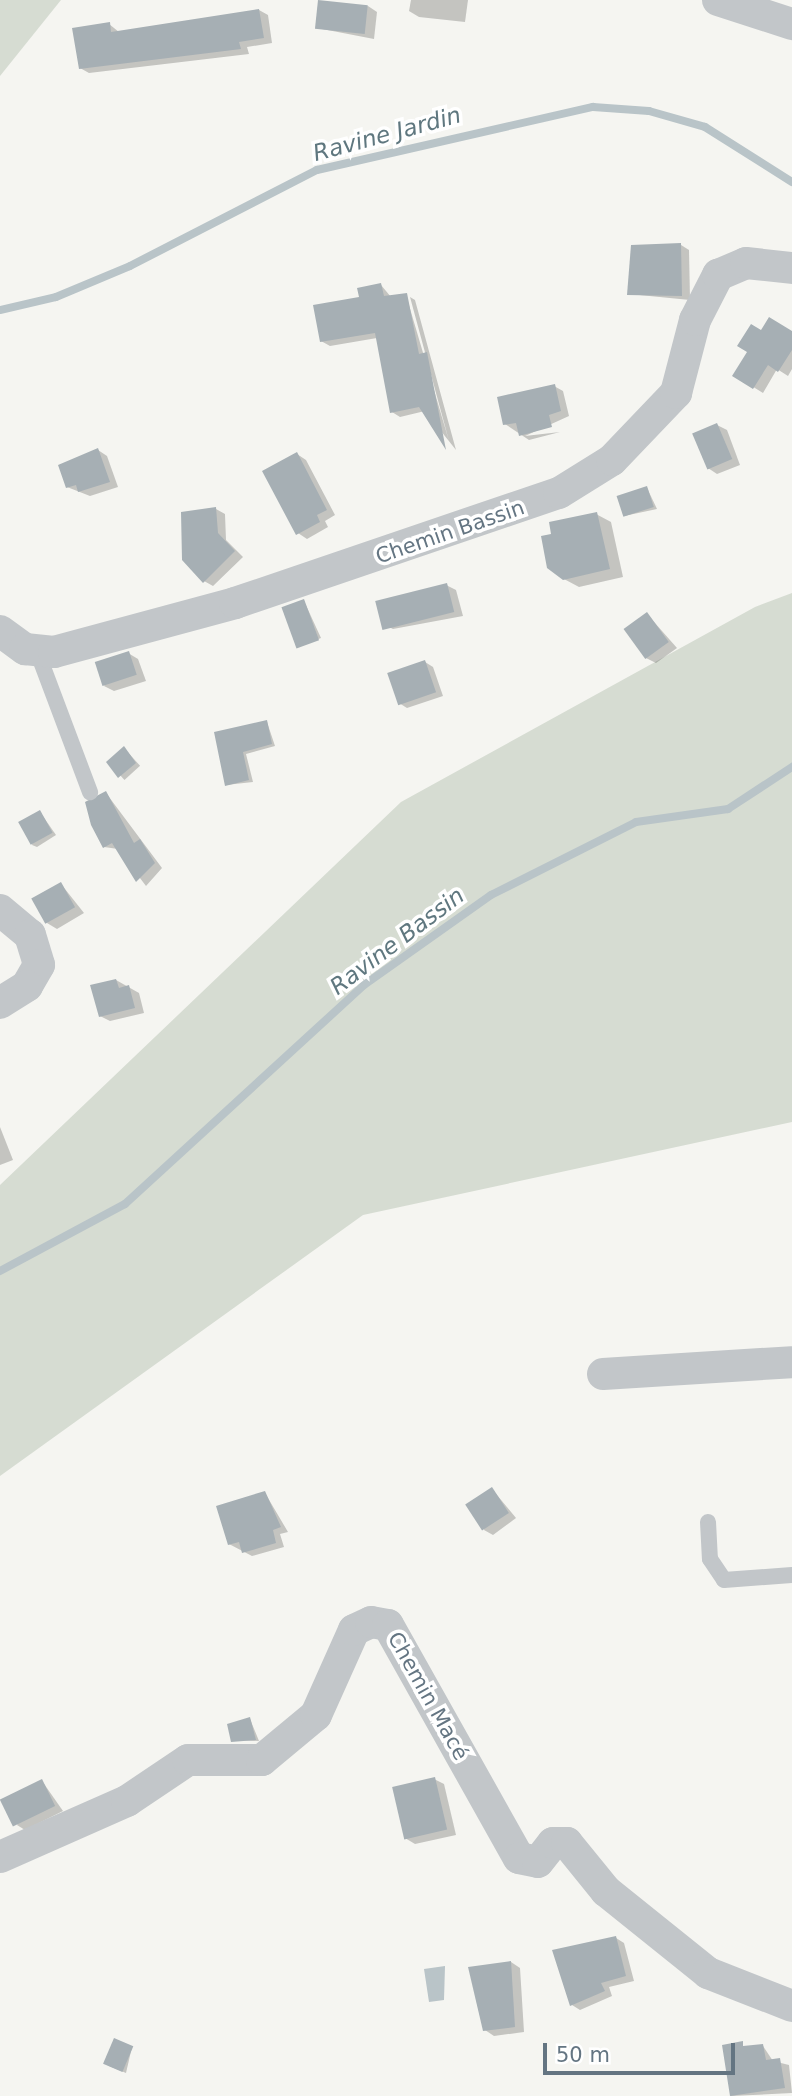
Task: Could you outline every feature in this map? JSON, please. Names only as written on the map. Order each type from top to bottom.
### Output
[{"type":"street","points":[[718,0],[792,24]]},
{"type":"street","name":"Chemin Bassin","points":[[37,651],[54,652],[234,603],[559,493],[612,460],[676,393],[695,320],[718,275],[746,263],[792,268]]},
{"type":"street","points":[[0,631],[37,651]]},
{"type":"street","points":[[0,909],[30,934],[39,965],[27,986],[0,1003]]},
{"type":"street","points":[[603,1374],[792,1362]]},
{"type":"street","name":"Chemin Macé","points":[[0,1857],[127,1801],[188,1760],[262,1760],[316,1715],[354,1630],[371,1622],[388,1625],[519,1858],[538,1862],[553,1843],[567,1843],[606,1891],[708,1973],[792,2006]]},
{"type":"lane","points":[[37,651],[90,792]]},
{"type":"lane","points":[[708,1522],[710,1559],[724,1580],[792,1575]]},
{"type":"shaded area","points":[[0,0],[61,0],[0,76]]},
{"type":"shaded area","points":[[792,593],[792,1122],[363,1215],[0,1476],[0,1185],[401,802],[755,607]]},
{"type":"shaded area","points":[[445,1966],[444,2000],[429,2002],[424,1969]]},
{"type":"building","points":[[318,0],[368,5],[365,34],[315,29]]},
{"type":"building","points":[[259,9],[264,38],[239,42],[241,49],[79,69],[72,28],[110,22],[111,32]]},
{"type":"building","points":[[681,243],[682,296],[627,295],[631,245]]},
{"type":"building","points":[[381,283],[384,296],[407,293],[419,354],[427,352],[446,450],[419,407],[390,413],[375,333],[320,342],[313,305],[359,297],[357,288]]},
{"type":"building","points":[[769,317],[792,331],[792,350],[778,372],[768,365],[753,389],[732,376],[747,352],[737,346],[751,324],[761,330]]},
{"type":"building","points":[[555,384],[561,411],[549,415],[552,427],[519,436],[516,423],[503,425],[497,397]]},
{"type":"building","points":[[717,423],[732,459],[707,469],[692,434]]},
{"type":"building","points":[[98,448],[110,482],[78,492],[76,485],[66,488],[58,465]]},
{"type":"building","points":[[297,452],[327,510],[317,515],[320,522],[296,535],[262,471]]},
{"type":"building","points":[[647,486],[654,507],[623,517],[617,496]]},
{"type":"building","points":[[216,507],[218,533],[235,551],[203,583],[182,560],[181,512]]},
{"type":"building","points":[[597,512],[610,569],[563,580],[547,568],[541,536],[551,534],[549,522]]},
{"type":"building","points":[[447,583],[454,612],[382,630],[375,601]]},
{"type":"building","points":[[304,599],[319,640],[296,649],[281,607]]},
{"type":"building","points":[[647,612],[669,642],[645,659],[624,629]]},
{"type":"building","points":[[129,651],[137,675],[102,686],[95,662]]},
{"type":"building","points":[[425,660],[436,692],[398,705],[387,673]]},
{"type":"building","points":[[267,720],[272,744],[243,752],[249,780],[225,786],[214,732]]},
{"type":"building","points":[[124,746],[136,763],[118,778],[106,762]]},
{"type":"building","points":[[106,791],[134,843],[140,839],[155,863],[136,882],[112,843],[103,848],[91,825],[85,802]]},
{"type":"building","points":[[40,810],[53,833],[31,845],[18,822]]},
{"type":"building","points":[[61,882],[75,907],[45,924],[31,898]]},
{"type":"building","points":[[116,979],[119,988],[129,985],[135,1008],[99,1017],[90,985]]},
{"type":"building","points":[[492,1487],[509,1513],[482,1530],[465,1504]]},
{"type":"building","points":[[265,1491],[281,1527],[273,1530],[276,1543],[242,1553],[239,1542],[228,1545],[216,1506]]},
{"type":"building","points":[[250,1717],[256,1740],[231,1742],[227,1724]]},
{"type":"building","points":[[435,1777],[447,1830],[404,1840],[392,1787]]},
{"type":"building","points":[[42,1779],[55,1806],[13,1827],[0,1799]]},
{"type":"building","points":[[616,1936],[626,1976],[601,1983],[605,1991],[570,2006],[552,1950]]},
{"type":"building","points":[[511,1961],[515,2027],[483,2031],[468,1967]]},
{"type":"building","points":[[114,2038],[133,2046],[122,2072],[103,2064]]},
{"type":"building","points":[[743,2041],[743,2046],[763,2044],[766,2060],[780,2058],[785,2088],[730,2096],[722,2045]]},
{"type":"waterway","name":"Ravine Jardin","points":[[0,310],[56,297],[130,266],[317,170],[593,107],[649,111],[705,127],[792,182]]},
{"type":"waterway","name":"Ravine Bassin","points":[[0,1271],[125,1204],[364,985],[491,895],[636,822],[728,809],[792,767]]}]
